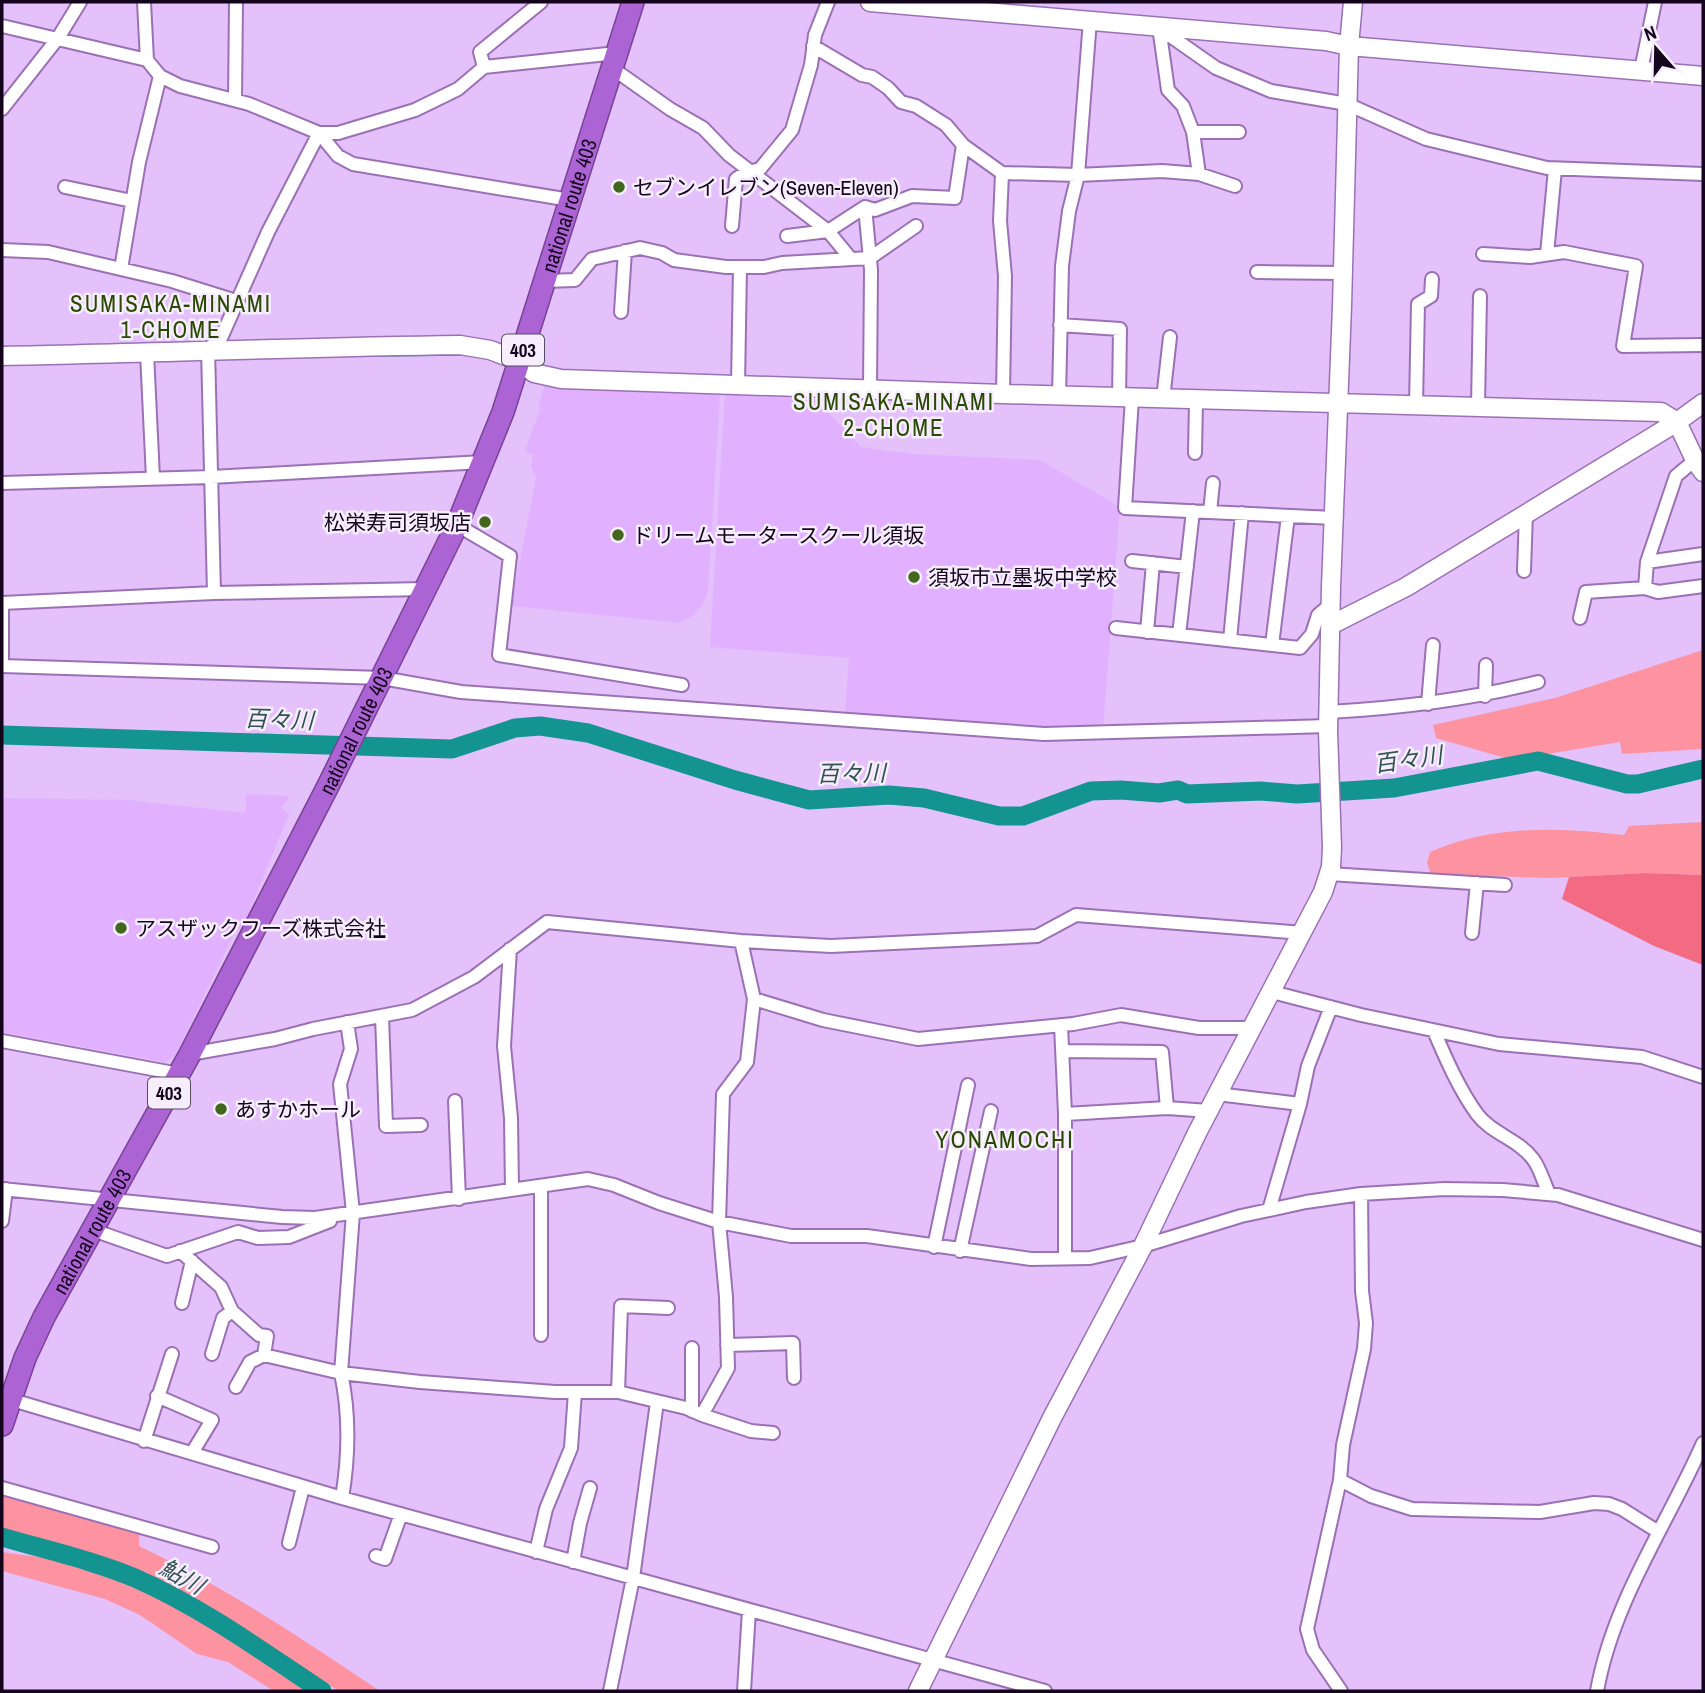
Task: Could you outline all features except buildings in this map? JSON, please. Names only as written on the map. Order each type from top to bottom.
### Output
[{"type":"highway","name":"national route 403","points":[[2,1425],[9,1399],[44,1317],[190,1054],[328,786],[457,525],[503,412],[632,2]]},
{"type":"street","points":[[2,109],[58,38],[80,2]]},
{"type":"street","points":[[144,2],[148,60],[160,76],[180,86],[235,100],[319,133],[338,133],[415,110],[458,89],[485,67],[614,60],[670,109],[703,128],[714,142],[750,172],[828,232],[851,259]]},
{"type":"street","points":[[235,100],[236,2]]},
{"type":"street","points":[[485,67],[480,51],[541,2]]},
{"type":"street","points":[[732,226],[736,179],[760,169],[792,130],[811,65],[815,35],[828,2]]},
{"type":"street","points":[[870,2],[967,6],[1159,27],[1326,41],[1349,46],[1703,76]]},
{"type":"street","points":[[918,1691],[1052,1418],[1143,1246],[1217,1094],[1303,933],[1329,874],[1332,847],[1328,723],[1331,604],[1349,46],[1353,2]]},
{"type":"street","points":[[1641,70],[1655,2]]},
{"type":"street","points":[[1059,396],[1062,267],[1069,211],[1078,175],[1090,20]]},
{"type":"street","points":[[2,26],[148,60]]},
{"type":"street","points":[[1159,27],[1216,68],[1270,91],[1347,104],[1426,139],[1555,169],[1703,174]]},
{"type":"street","points":[[1159,27],[1168,90],[1183,106],[1193,132],[1199,174]]},
{"type":"street","points":[[813,46],[862,75],[872,77],[888,88],[901,102],[916,106],[946,125],[963,145],[1002,173],[1078,175],[1162,171],[1199,174],[1234,186]]},
{"type":"street","points":[[121,269],[139,162],[160,76]]},
{"type":"street","points":[[1193,132],[1239,132]]},
{"type":"street","points":[[319,133],[338,156],[353,164],[570,200]]},
{"type":"street","points":[[208,349],[221,338],[268,232],[319,133]]},
{"type":"street","points":[[787,236],[828,232],[866,208],[875,210],[912,196],[955,198],[963,145]]},
{"type":"street","points":[[1547,254],[1555,169]]},
{"type":"street","points":[[1002,173],[1000,221],[1005,276],[1003,394]]},
{"type":"street","points":[[65,187],[132,201]]},
{"type":"street","points":[[866,208],[870,258],[870,390]]},
{"type":"street","points":[[545,281],[575,280],[592,259],[640,247],[696,265],[740,267],[870,258],[916,226]]},
{"type":"street","points":[[2,250],[48,252],[173,281],[236,301]]},
{"type":"street","points":[[621,312],[625,251]]},
{"type":"street","points":[[1483,254],[1530,257],[1564,252],[1636,266],[1623,346],[1703,345]]},
{"type":"street","points":[[738,386],[740,267]]},
{"type":"street","points":[[1257,272],[1343,274]]},
{"type":"street","points":[[1416,405],[1418,304],[1430,296],[1432,279]]},
{"type":"street","points":[[1478,407],[1480,296]]},
{"type":"street","points":[[1060,325],[1120,329],[1126,398],[1125,508],[1334,518]]},
{"type":"street","points":[[1163,399],[1170,337]]},
{"type":"street","points":[[2,356],[460,345],[490,350],[519,361],[534,373],[561,379],[1661,412],[1677,422],[1699,466],[1676,476],[1647,562],[1645,588]]},
{"type":"street","points":[[208,349],[214,593]]},
{"type":"street","points":[[147,353],[153,478]]},
{"type":"street","points":[[1195,453],[1196,400]]},
{"type":"street","points":[[1331,625],[1406,587],[1677,422],[1703,403]]},
{"type":"street","points":[[2,483],[212,477],[483,462]]},
{"type":"street","points":[[1210,512],[1213,483]]},
{"type":"street","points":[[1179,635],[1193,511]]},
{"type":"street","points":[[1230,640],[1242,513]]},
{"type":"street","points":[[1524,571],[1526,513]]},
{"type":"street","points":[[1272,645],[1288,516]]},
{"type":"street","points":[[457,525],[510,556],[499,655],[682,685]]},
{"type":"street","points":[[1647,562],[1703,554]]},
{"type":"street","points":[[1132,561],[1187,567]]},
{"type":"street","points":[[1147,632],[1153,563]]},
{"type":"street","points":[[1580,618],[1586,592],[1645,588],[1657,592],[1703,586]]},
{"type":"street","points":[[426,589],[214,593],[2,603],[2,666],[380,681],[461,692],[1044,734],[1328,723],[1485,696],[1538,682]]},
{"type":"street","points":[[1116,628],[1300,648],[1312,634],[1318,615],[1331,604]]},
{"type":"street","points":[[1428,704],[1433,645]]},
{"type":"street","points":[[1485,696],[1486,665]]},
{"type":"street","points":[[1329,874],[1506,885]]},
{"type":"street","points":[[1470,927],[1478,883]]},
{"type":"street","points":[[190,1054],[412,1010],[474,977],[547,922],[741,941],[831,946],[1037,936],[1076,915],[1303,933]]},
{"type":"street","points":[[697,1413],[728,1368],[726,1297],[719,1222],[723,1094],[747,1062],[754,999],[741,941]]},
{"type":"street","points":[[510,949],[504,1046],[512,1190]]},
{"type":"street","points":[[1272,992],[1499,1044],[1642,1057],[1703,1077]]},
{"type":"street","points":[[754,999],[823,1020],[918,1039],[1061,1025],[1121,1015],[1199,1028],[1253,1028]]},
{"type":"street","points":[[1269,1210],[1300,1104],[1308,1066],[1331,1007]]},
{"type":"street","points":[[382,1016],[386,1126],[421,1125]]},
{"type":"street","points":[[342,1498],[348,1433],[346,1395],[341,1373],[353,1213],[340,1084],[351,1049],[346,1022]]},
{"type":"street","points":[[1061,1025],[1065,1114],[1065,1258]]},
{"type":"street","points":[[1434,1031],[1448,1065],[1478,1115],[1494,1131],[1513,1142],[1533,1159],[1549,1194]]},
{"type":"street","points":[[2,1041],[179,1074]]},
{"type":"street","points":[[1062,1052],[1163,1052],[1167,1108]]},
{"type":"street","points":[[934,1247],[968,1085]]},
{"type":"street","points":[[1217,1094],[1300,1104]]},
{"type":"street","points":[[455,1101],[459,1199]]},
{"type":"street","points":[[1065,1114],[1167,1108],[1209,1111]]},
{"type":"street","points":[[960,1251],[991,1111]]},
{"type":"street","points":[[2,1221],[4,1189],[315,1218],[587,1179],[614,1185],[719,1222],[791,1236],[867,1236],[1031,1259],[1090,1258],[1143,1246],[1241,1216],[1306,1202],[1361,1194],[1503,1189],[1549,1194],[1703,1240]]},
{"type":"street","points":[[541,1187],[541,1335]]},
{"type":"street","points":[[1340,1691],[1313,1650],[1307,1629],[1340,1480],[1343,1445],[1364,1349],[1366,1323],[1362,1291],[1361,1194]]},
{"type":"street","points":[[93,1230],[167,1255],[238,1232],[258,1238],[289,1237],[353,1213]]},
{"type":"street","points":[[180,1251],[221,1287],[232,1311],[259,1335],[267,1336],[264,1354]]},
{"type":"street","points":[[182,1303],[192,1261]]},
{"type":"street","points":[[618,1392],[621,1306],[668,1308]]},
{"type":"street","points":[[212,1354],[223,1318],[232,1311]]},
{"type":"street","points":[[727,1345],[793,1343],[794,1378]]},
{"type":"street","points":[[692,1348],[697,1413]]},
{"type":"street","points":[[144,1441],[172,1354]]},
{"type":"street","points":[[236,1387],[250,1362],[264,1354],[341,1373],[420,1382],[575,1392],[618,1392],[751,1431],[773,1433]]},
{"type":"street","points":[[536,1552],[546,1509],[571,1448],[575,1392]]},
{"type":"street","points":[[157,1396],[212,1420],[192,1453]]},
{"type":"street","points":[[9,1399],[342,1498],[1045,1691]]},
{"type":"street","points":[[610,1691],[632,1578],[657,1402]]},
{"type":"street","points":[[1597,1691],[1609,1642],[1657,1531],[1684,1487],[1703,1443]]},
{"type":"street","points":[[1340,1480],[1371,1496],[1412,1510],[1530,1512],[1594,1503],[1609,1504],[1657,1531]]},
{"type":"street","points":[[289,1543],[303,1487]]},
{"type":"street","points":[[2,1488],[212,1547]]},
{"type":"street","points":[[573,1562],[590,1488]]},
{"type":"street","points":[[384,1559],[401,1514]]},
{"type":"street","points":[[744,1691],[749,1610]]},
{"type":"shaded area","name":"ドリームモータースクール須坂","points":[[545,385],[720,394],[708,592],[702,606],[680,623],[511,606],[536,478],[531,467],[533,455],[525,451],[540,409],[538,405]]},
{"type":"shaded area","name":"須坂市立墨坂中学校","points":[[725,393],[812,396],[861,447],[912,454],[1040,460],[1120,507],[1103,729],[1059,729],[845,713],[849,658],[710,647]]},
{"type":"shaded area","points":[[1703,650],[1703,749],[1622,754],[1620,742],[1505,758],[1436,738],[1433,725],[1555,698]]},
{"type":"shaded area","name":"アスザックフーズ株式会社","points":[[246,794],[290,796],[281,808],[289,814],[245,922],[234,934],[175,1056],[164,1062],[2,1032],[2,798],[129,800],[246,813]]},
{"type":"shaded area","points":[[1703,822],[1703,875],[1646,873],[1550,878],[1431,874],[1427,863],[1430,852],[1453,843],[1501,833],[1575,830],[1624,835],[1629,826]]},
{"type":"shaded area","points":[[1646,873],[1703,875],[1703,965],[1654,946],[1562,899],[1569,877]]},
{"type":"shaded area","points":[[2,1496],[139,1534],[139,1546],[232,1596],[380,1691],[339,1691],[157,1580],[121,1564],[2,1539]]},
{"type":"shaded area","points":[[2,1552],[86,1566],[147,1588],[233,1637],[315,1691],[274,1691],[228,1662],[197,1654],[140,1615],[105,1599],[2,1571]]},
{"type":"waterway","points":[[364,355],[465,354]]},
{"type":"waterway","name":"百々川","points":[[2,735],[452,749],[515,728],[540,726],[588,733],[735,780],[809,800],[889,795],[924,798],[999,816],[1023,816],[1091,791],[1159,793],[1178,790],[1187,794],[1261,791],[1297,794],[1394,788],[1538,761],[1627,784],[1638,784],[1703,769]]},
{"type":"waterway","name":"鮎川","points":[[2,1537],[102,1566],[160,1590],[231,1630],[322,1691]]},
{"type":"place","name":"セブンイレブン(Seven-Eleven)","points":[[619,187]]},
{"type":"place","name":"松栄寿司須坂店","points":[[485,522]]},
{"type":"place","name":"ドリームモータースクール須坂","points":[[618,535]]},
{"type":"place","name":"須坂市立墨坂中学校","points":[[914,577]]},
{"type":"place","name":"アスザックフーズ株式会社","points":[[121,928]]},
{"type":"place","name":"あすかホール","points":[[221,1109]]},
{"type":"district","name":"SUMISAKA-MINAMI 1-CHOME","points":[[171,316]]},
{"type":"district","name":"SUMISAKA-MINAMI 2-CHOME","points":[[894,414]]},
{"type":"district","name":"YONAMOCHI","points":[[1005,1139]]}]
